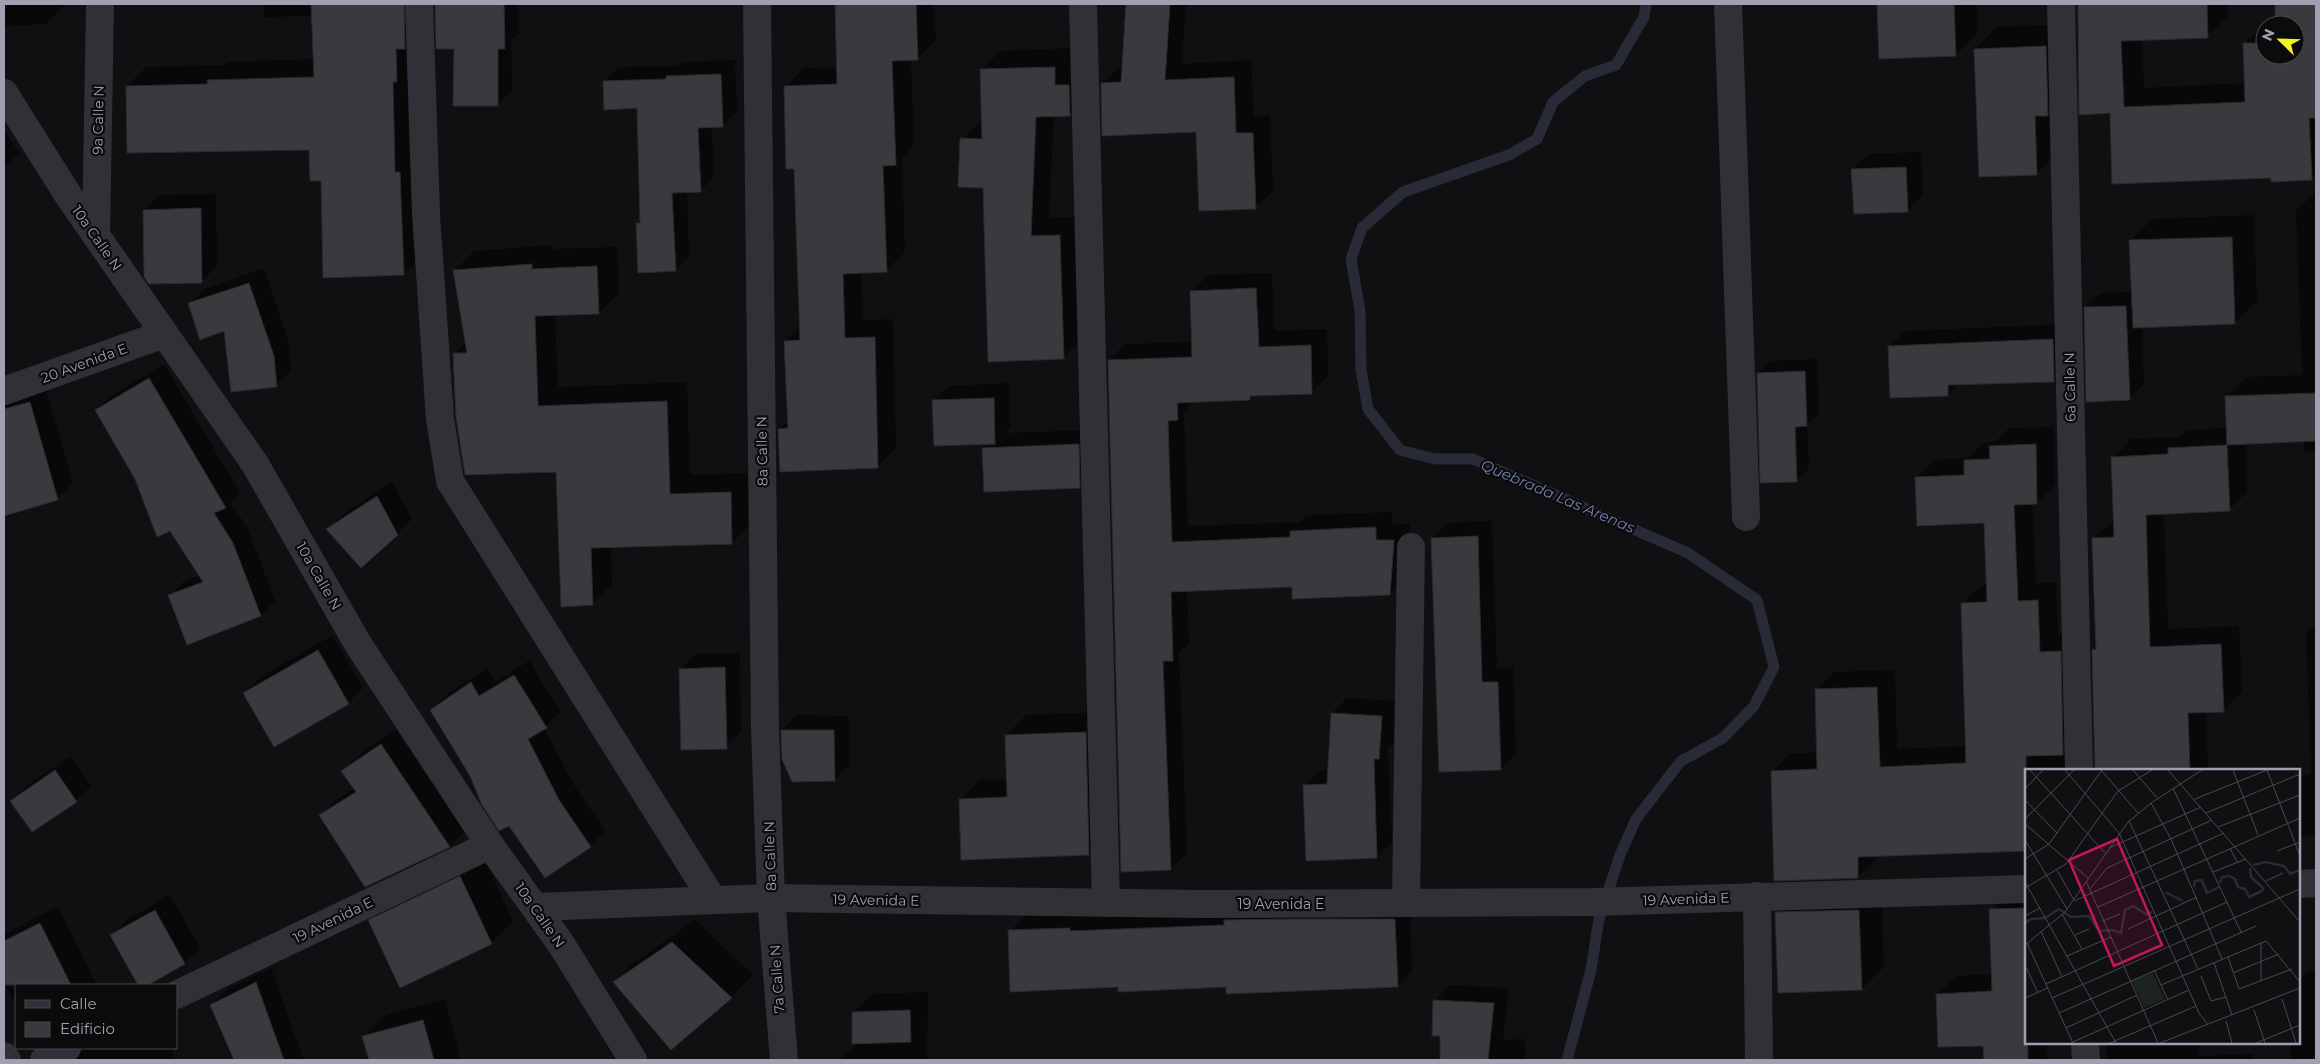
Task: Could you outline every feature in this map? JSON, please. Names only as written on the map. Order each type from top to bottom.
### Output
[{"type":"street","name":"9a Calle N","points":[[96,236],[100,4]]},
{"type":"street","points":[[419,4],[427,234],[440,419],[450,481],[714,900]]},
{"type":"street","name":"8a Calle N","points":[[757,4],[765,728],[771,898]]},
{"type":"street","points":[[1083,4],[1106,903]]},
{"type":"street","points":[[1728,4],[1746,517]]},
{"type":"street","name":"6a Calle N","points":[[2061,4],[2079,769]]},
{"type":"street","name":"10a Calle N","points":[[4,93],[96,236],[255,464],[358,644],[490,845],[536,907],[633,1060]]},
{"type":"street","name":"20 Avenida E","points":[[4,391],[164,334]]},
{"type":"street","points":[[1406,903],[1411,547]]},
{"type":"street","name":"19 Avenida E","points":[[178,994],[490,845]]},
{"type":"street","points":[[2300,884],[2316,883]]},
{"type":"street","name":"19 Avenida E","points":[[536,907],[771,898],[1106,903],[1594,902],[2025,889]]},
{"type":"street","points":[[1758,896],[1759,1060]]},
{"type":"street","name":"7a Calle N","points":[[771,898],[784,1060]]},
{"type":"street","points":[[2085,1044],[2086,1060]]},
{"type":"street","points":[[44,1060],[65,1049]]},
{"type":"street","points":[[4,1056],[6,1060]]},
{"type":"building","points":[[311,4],[404,4],[405,49],[396,49],[397,82],[393,82],[395,172],[400,172],[404,275],[323,278],[321,181],[310,181],[309,150],[127,153],[126,86],[208,84],[207,80],[314,77]]},
{"type":"building","points":[[435,4],[504,4],[505,49],[498,49],[498,106],[453,106],[454,49],[436,49]]},
{"type":"building","points":[[835,4],[916,4],[918,60],[892,61],[896,165],[883,166],[887,272],[843,274],[845,338],[875,337],[878,468],[780,472],[778,429],[788,428],[784,341],[800,340],[794,169],[786,169],[784,86],[837,84]]},
{"type":"building","points":[[1126,4],[1170,4],[1165,80],[1234,77],[1236,133],[1253,133],[1256,209],[1199,211],[1196,132],[1102,136],[1101,83],[1121,82]]},
{"type":"building","points":[[1877,4],[1954,4],[1956,56],[1879,59]]},
{"type":"building","points":[[2078,4],[2207,4],[2208,38],[2121,41],[2124,107],[2245,102],[2243,43],[2255,43],[2255,65],[2305,65],[2305,15],[2275,15],[2275,4],[2316,4],[2316,118],[2309,118],[2312,180],[2271,182],[2271,178],[2112,184],[2110,113],[2079,115]]},
{"type":"building","points":[[2046,46],[2048,116],[2035,116],[2037,175],[1979,177],[1974,49]]},
{"type":"building","points":[[1055,67],[1055,85],[1069,85],[1070,116],[1036,117],[1031,236],[1060,235],[1064,359],[988,362],[983,188],[958,187],[960,138],[982,139],[980,69]]},
{"type":"building","points":[[721,74],[723,127],[698,128],[701,192],[672,193],[676,271],[638,273],[636,223],[640,223],[637,108],[604,110],[603,81],[666,79],[666,76]]},
{"type":"building","points":[[1906,167],[1908,212],[1854,214],[1851,169]]},
{"type":"building","points":[[201,208],[202,283],[149,284],[144,277],[143,210]]},
{"type":"building","points":[[2232,237],[2235,324],[2133,328],[2129,240]]},
{"type":"building","points":[[532,264],[532,269],[597,266],[599,314],[535,316],[538,406],[667,401],[670,494],[731,492],[732,544],[591,548],[593,605],[561,607],[556,472],[465,475],[456,417],[453,353],[467,353],[453,270]]},
{"type":"building","points":[[249,283],[274,356],[277,387],[231,392],[224,331],[200,340],[188,303]]},
{"type":"building","points":[[1256,288],[1259,347],[1311,345],[1312,394],[1250,396],[1250,400],[1177,403],[1178,420],[1168,421],[1172,542],[1290,537],[1290,531],[1376,527],[1376,540],[1394,540],[1390,595],[1292,599],[1292,587],[1171,592],[1173,661],[1163,661],[1171,870],[1121,872],[1108,360],[1192,357],[1190,291]]},
{"type":"building","points":[[2126,306],[2130,400],[2086,402],[2084,307]]},
{"type":"building","points":[[2053,339],[2054,382],[1948,385],[1948,396],[1890,398],[1888,346]]},
{"type":"building","points":[[1805,371],[1807,426],[1795,427],[1797,482],[1760,483],[1757,373]]},
{"type":"building","points":[[149,378],[226,508],[214,513],[233,543],[261,616],[187,645],[168,595],[203,582],[170,531],[157,537],[135,479],[95,410]]},
{"type":"building","points":[[2316,393],[2316,441],[2227,445],[2225,396]]},
{"type":"building","points":[[994,398],[995,444],[934,446],[932,400]]},
{"type":"building","points":[[30,402],[58,500],[4,516],[4,409]]},
{"type":"building","points":[[1079,444],[1080,488],[984,492],[982,448]]},
{"type":"building","points":[[2036,444],[2037,504],[2014,505],[2018,601],[2038,600],[2040,652],[2061,651],[2063,755],[2026,756],[2025,851],[1858,857],[1858,878],[1774,881],[1771,771],[1817,769],[1815,689],[1877,687],[1880,767],[1966,763],[1961,603],[1987,602],[1984,523],[1917,526],[1915,477],[1964,475],[1964,460],[1990,459],[1989,446]]},
{"type":"building","points":[[2227,445],[2230,511],[2146,515],[2150,647],[2221,644],[2224,712],[2188,713],[2190,769],[2095,769],[2092,650],[2096,649],[2092,538],[2114,537],[2111,457],[2168,454],[2168,448]]},
{"type":"building","points":[[377,496],[398,535],[361,568],[326,529]]},
{"type":"building","points":[[1478,536],[1482,682],[1498,682],[1501,770],[1439,772],[1431,538]]},
{"type":"building","points":[[318,650],[349,704],[274,747],[243,693]]},
{"type":"building","points":[[725,667],[727,749],[681,750],[679,669]]},
{"type":"building","points":[[514,675],[547,728],[528,739],[559,800],[591,847],[545,878],[509,826],[499,831],[482,805],[470,776],[430,710],[471,682],[479,696]]},
{"type":"building","points":[[1331,713],[1382,716],[1379,759],[1374,759],[1377,858],[1306,861],[1303,785],[1327,784]]},
{"type":"building","points":[[781,730],[834,730],[835,781],[792,782],[782,759]]},
{"type":"building","points":[[1086,732],[1089,855],[961,860],[959,799],[1007,797],[1005,735]]},
{"type":"building","points":[[381,744],[450,847],[365,887],[319,815],[356,792],[341,771]]},
{"type":"building","points":[[55,770],[77,802],[32,832],[10,801]]},
{"type":"building","points":[[460,876],[492,944],[400,988],[368,920]]},
{"type":"building","points":[[2025,908],[2025,1044],[2028,1044],[2028,1060],[1984,1060],[1983,1046],[1938,1047],[1936,994],[1992,991],[1989,909]]},
{"type":"building","points":[[155,910],[185,964],[150,984],[137,984],[110,935]]},
{"type":"building","points":[[1859,910],[1862,990],[1778,993],[1775,912]]},
{"type":"building","points":[[1395,919],[1398,987],[1226,994],[1226,987],[1118,992],[1118,987],[1010,992],[1008,930],[1070,928],[1070,931],[1224,925],[1224,920]]},
{"type":"building","points":[[40,923],[70,984],[4,985],[4,941]]},
{"type":"building","points":[[672,942],[732,998],[671,1050],[613,982]]},
{"type":"building","points":[[256,982],[284,1060],[234,1060],[210,1005]]},
{"type":"building","points":[[1433,1000],[1494,1003],[1488,1060],[1440,1060],[1440,1036],[1432,1036]]},
{"type":"building","points":[[910,1010],[911,1042],[852,1044],[852,1012]]},
{"type":"building","points":[[423,1020],[434,1060],[369,1060],[362,1036]]},
{"type":"waterway","name":"Quebrada Las Arenas","points":[[1567,1060],[1591,970],[1599,919],[1620,855],[1636,819],[1681,761],[1723,738],[1754,706],[1774,667],[1757,600],[1688,553],[1473,459],[1435,459],[1400,450],[1368,409],[1361,370],[1360,311],[1351,259],[1362,228],[1403,192],[1509,155],[1537,139],[1553,102],[1585,76],[1616,65],[1644,17],[1646,4]]}]
